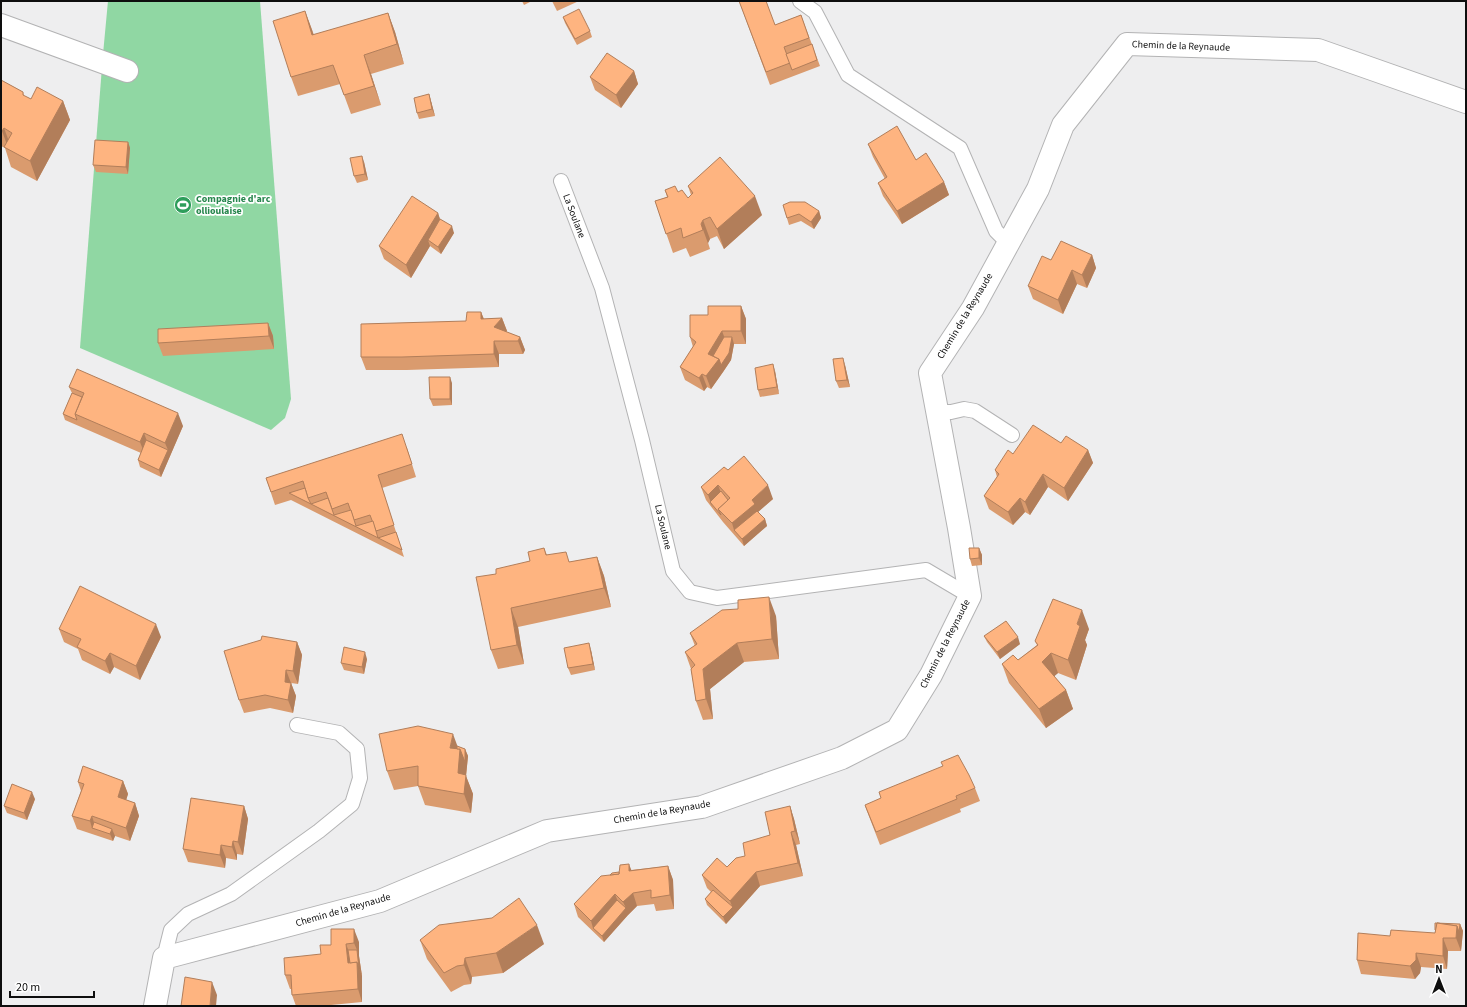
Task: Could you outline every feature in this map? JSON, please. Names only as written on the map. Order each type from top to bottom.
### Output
[{"type":"street","points":[[1,25],[127,71]]},
{"type":"street","name":"Chemin de la Reynaude","points":[[164,958],[380,901],[547,831],[702,806],[842,758],[897,730],[931,675],[970,596],[930,373],[973,308],[1038,189],[1063,124],[1127,44],[1318,50],[1466,102]]},
{"type":"street","points":[[155,1006],[164,958]]},
{"type":"lane","points":[[800,1],[815,12],[848,75],[960,148],[996,231],[1008,243]]},
{"type":"lane","name":"La Soulane","points":[[561,181],[602,288],[642,440],[673,571],[690,592],[717,598],[926,570],[970,596]]},
{"type":"lane","points":[[938,412],[951,412],[964,409],[975,412],[1012,435]]},
{"type":"lane","points":[[164,958],[170,930],[188,914],[231,894],[319,831],[352,804],[360,778],[357,749],[339,733],[297,725]]},
{"type":"green space","name":"Compagnie d'arc ollioulaise","points":[[108,1],[260,1],[291,399],[285,418],[271,430],[80,348]]},
{"type":"building","points":[[739,1],[766,1],[775,25],[801,15],[809,38],[784,47],[790,63],[766,72]]},
{"type":"building","points":[[579,9],[590,31],[575,39],[563,17]]},
{"type":"building","points":[[305,11],[312,35],[388,13],[397,44],[364,55],[374,86],[344,95],[333,65],[291,77],[273,21]]},
{"type":"building","points":[[812,44],[817,60],[792,70],[786,54]]},
{"type":"building","points":[[607,53],[634,71],[616,95],[590,77]]},
{"type":"building","points":[[1,80],[23,92],[23,95],[31,99],[37,87],[63,101],[30,161],[4,147],[12,133],[4,128],[1,131]]},
{"type":"building","points":[[429,94],[432,109],[417,113],[414,98]]},
{"type":"building","points":[[897,126],[916,160],[926,153],[944,182],[897,211],[878,183],[887,177],[868,144]]},
{"type":"building","points":[[95,140],[128,142],[126,167],[93,165]]},
{"type":"building","points":[[362,156],[365,174],[354,176],[350,158]]},
{"type":"building","points":[[720,157],[755,196],[717,229],[710,217],[703,220],[701,224],[703,230],[683,238],[681,228],[666,234],[655,201],[668,197],[665,190],[675,186],[678,192],[682,190],[688,198],[693,193],[688,186]]},
{"type":"building","points":[[412,196],[438,213],[406,265],[379,246]]},
{"type":"building","points":[[790,202],[805,202],[819,211],[811,222],[799,214],[787,218],[783,205]]},
{"type":"building","points":[[440,219],[452,226],[438,247],[428,240]]},
{"type":"building","points":[[1061,241],[1092,255],[1082,275],[1072,270],[1058,300],[1028,286],[1042,256],[1051,260]]},
{"type":"building","points":[[708,306],[741,306],[741,331],[722,331],[708,354],[719,359],[706,376],[702,374],[699,378],[680,367],[696,342],[690,337],[690,315],[708,315]]},
{"type":"building","points":[[467,312],[481,312],[481,319],[502,318],[494,327],[520,337],[518,341],[494,341],[494,354],[361,357],[361,324],[466,321]]},
{"type":"building","points":[[268,323],[269,336],[158,343],[158,329]]},
{"type":"building","points":[[724,337],[732,337],[729,353],[721,365],[719,359],[713,356]]},
{"type":"building","points":[[843,358],[847,380],[836,381],[833,359]]},
{"type":"building","points":[[773,364],[777,387],[758,390],[755,368]]},
{"type":"building","points":[[77,369],[178,413],[165,443],[144,433],[140,442],[75,414],[84,393],[69,387]]},
{"type":"building","points":[[429,377],[450,377],[450,399],[430,399]]},
{"type":"building","points":[[72,393],[82,397],[75,414],[77,420],[63,414]]},
{"type":"building","points":[[1033,425],[1061,443],[1066,436],[1088,450],[1064,488],[1043,474],[1025,502],[1020,498],[1008,512],[984,496],[999,474],[995,470],[1008,450],[1013,454]]},
{"type":"building","points":[[402,434],[412,464],[378,475],[394,525],[376,531],[370,515],[354,520],[348,503],[332,509],[326,492],[308,498],[303,481],[271,492],[266,478]]},
{"type":"building","points":[[146,440],[168,450],[159,470],[138,460]]},
{"type":"building","points":[[744,456],[768,485],[752,500],[755,504],[732,523],[718,509],[730,498],[718,485],[708,495],[701,487],[724,467],[728,470]]},
{"type":"building","points":[[305,488],[308,498],[311,504],[289,493]]},
{"type":"building","points":[[721,491],[728,500],[718,509],[721,515],[710,502]]},
{"type":"building","points":[[328,498],[334,515],[351,510],[356,526],[373,521],[378,538],[311,504]]},
{"type":"building","points":[[757,511],[765,519],[742,539],[734,530]]},
{"type":"building","points":[[396,532],[402,550],[378,538]]},
{"type":"building","points":[[544,548],[546,555],[566,552],[569,562],[597,557],[604,588],[511,608],[517,645],[491,650],[476,577],[496,574],[496,569],[530,561],[528,552]]},
{"type":"building","points":[[969,548],[979,548],[979,558],[970,559]]},
{"type":"building","points":[[80,586],[156,624],[136,666],[110,653],[105,661],[77,647],[81,639],[59,629]]},
{"type":"building","points":[[769,597],[772,639],[737,643],[703,669],[706,699],[696,701],[691,669],[695,665],[685,652],[697,644],[690,633],[722,610],[738,609],[738,600]]},
{"type":"building","points":[[1053,599],[1082,610],[1077,624],[1080,626],[1068,660],[1051,653],[1042,662],[1066,690],[1039,709],[1002,664],[1013,655],[1018,660],[1038,645],[1035,641]]},
{"type":"building","points":[[1006,621],[1018,637],[997,652],[984,636]]},
{"type":"building","points":[[262,636],[297,642],[293,671],[286,670],[285,682],[291,683],[288,700],[265,695],[239,700],[224,651],[261,640]]},
{"type":"building","points":[[589,643],[593,664],[568,668],[564,648]]},
{"type":"building","points":[[344,647],[365,652],[362,667],[341,663]]},
{"type":"building","points":[[418,726],[453,734],[450,748],[460,749],[458,773],[466,775],[464,794],[418,786],[418,766],[387,771],[379,734]]},
{"type":"building","points":[[457,746],[465,749],[465,762],[460,749],[457,749]]},
{"type":"building","points":[[958,755],[975,788],[956,796],[957,799],[876,832],[865,805],[881,798],[879,792],[943,766],[941,762]]},
{"type":"building","points":[[83,766],[123,781],[118,797],[135,803],[126,828],[92,816],[90,821],[72,816],[84,784],[78,782]]},
{"type":"building","points":[[12,784],[32,792],[24,813],[4,806]]},
{"type":"building","points":[[191,798],[244,806],[238,842],[233,841],[232,847],[221,845],[220,855],[183,849]]},
{"type":"building","points":[[790,806],[795,831],[791,832],[798,863],[756,872],[730,901],[702,875],[717,858],[727,867],[736,858],[745,856],[743,843],[770,835],[765,812]]},
{"type":"building","points":[[94,822],[112,829],[110,834],[92,828]]},
{"type":"building","points":[[629,864],[629,871],[668,866],[670,895],[651,898],[651,890],[633,893],[623,902],[615,894],[591,921],[574,904],[601,876],[619,874],[620,865]]},
{"type":"building","points":[[619,872],[619,874],[610,875],[612,873]]},
{"type":"building","points":[[713,890],[733,907],[723,917],[705,899]]},
{"type":"building","points":[[519,898],[537,925],[496,953],[465,958],[464,965],[457,966],[444,973],[420,940],[439,925],[492,918]]},
{"type":"building","points":[[617,900],[626,908],[602,936],[593,928]]},
{"type":"building","points":[[1435,923],[1437,923],[1436,930],[1435,930]]},
{"type":"building","points":[[1437,923],[1457,926],[1456,938],[1443,938],[1443,956],[1416,953],[1416,960],[1410,966],[1357,960],[1358,933],[1390,936],[1391,930],[1435,933]]},
{"type":"building","points":[[1438,923],[1460,924],[1459,932],[1457,926]]},
{"type":"building","points":[[331,929],[354,929],[354,943],[346,944],[348,963],[357,962],[358,989],[292,995],[291,975],[285,975],[284,958],[321,954],[320,945],[331,945]]},
{"type":"building","points":[[348,950],[357,950],[359,969],[357,962],[350,963]]},
{"type":"building","points":[[185,977],[212,982],[210,1006],[181,1006]]},
{"type":"place","name":"Compagnie d'arc ollioulaise","points":[[183,205]]}]
